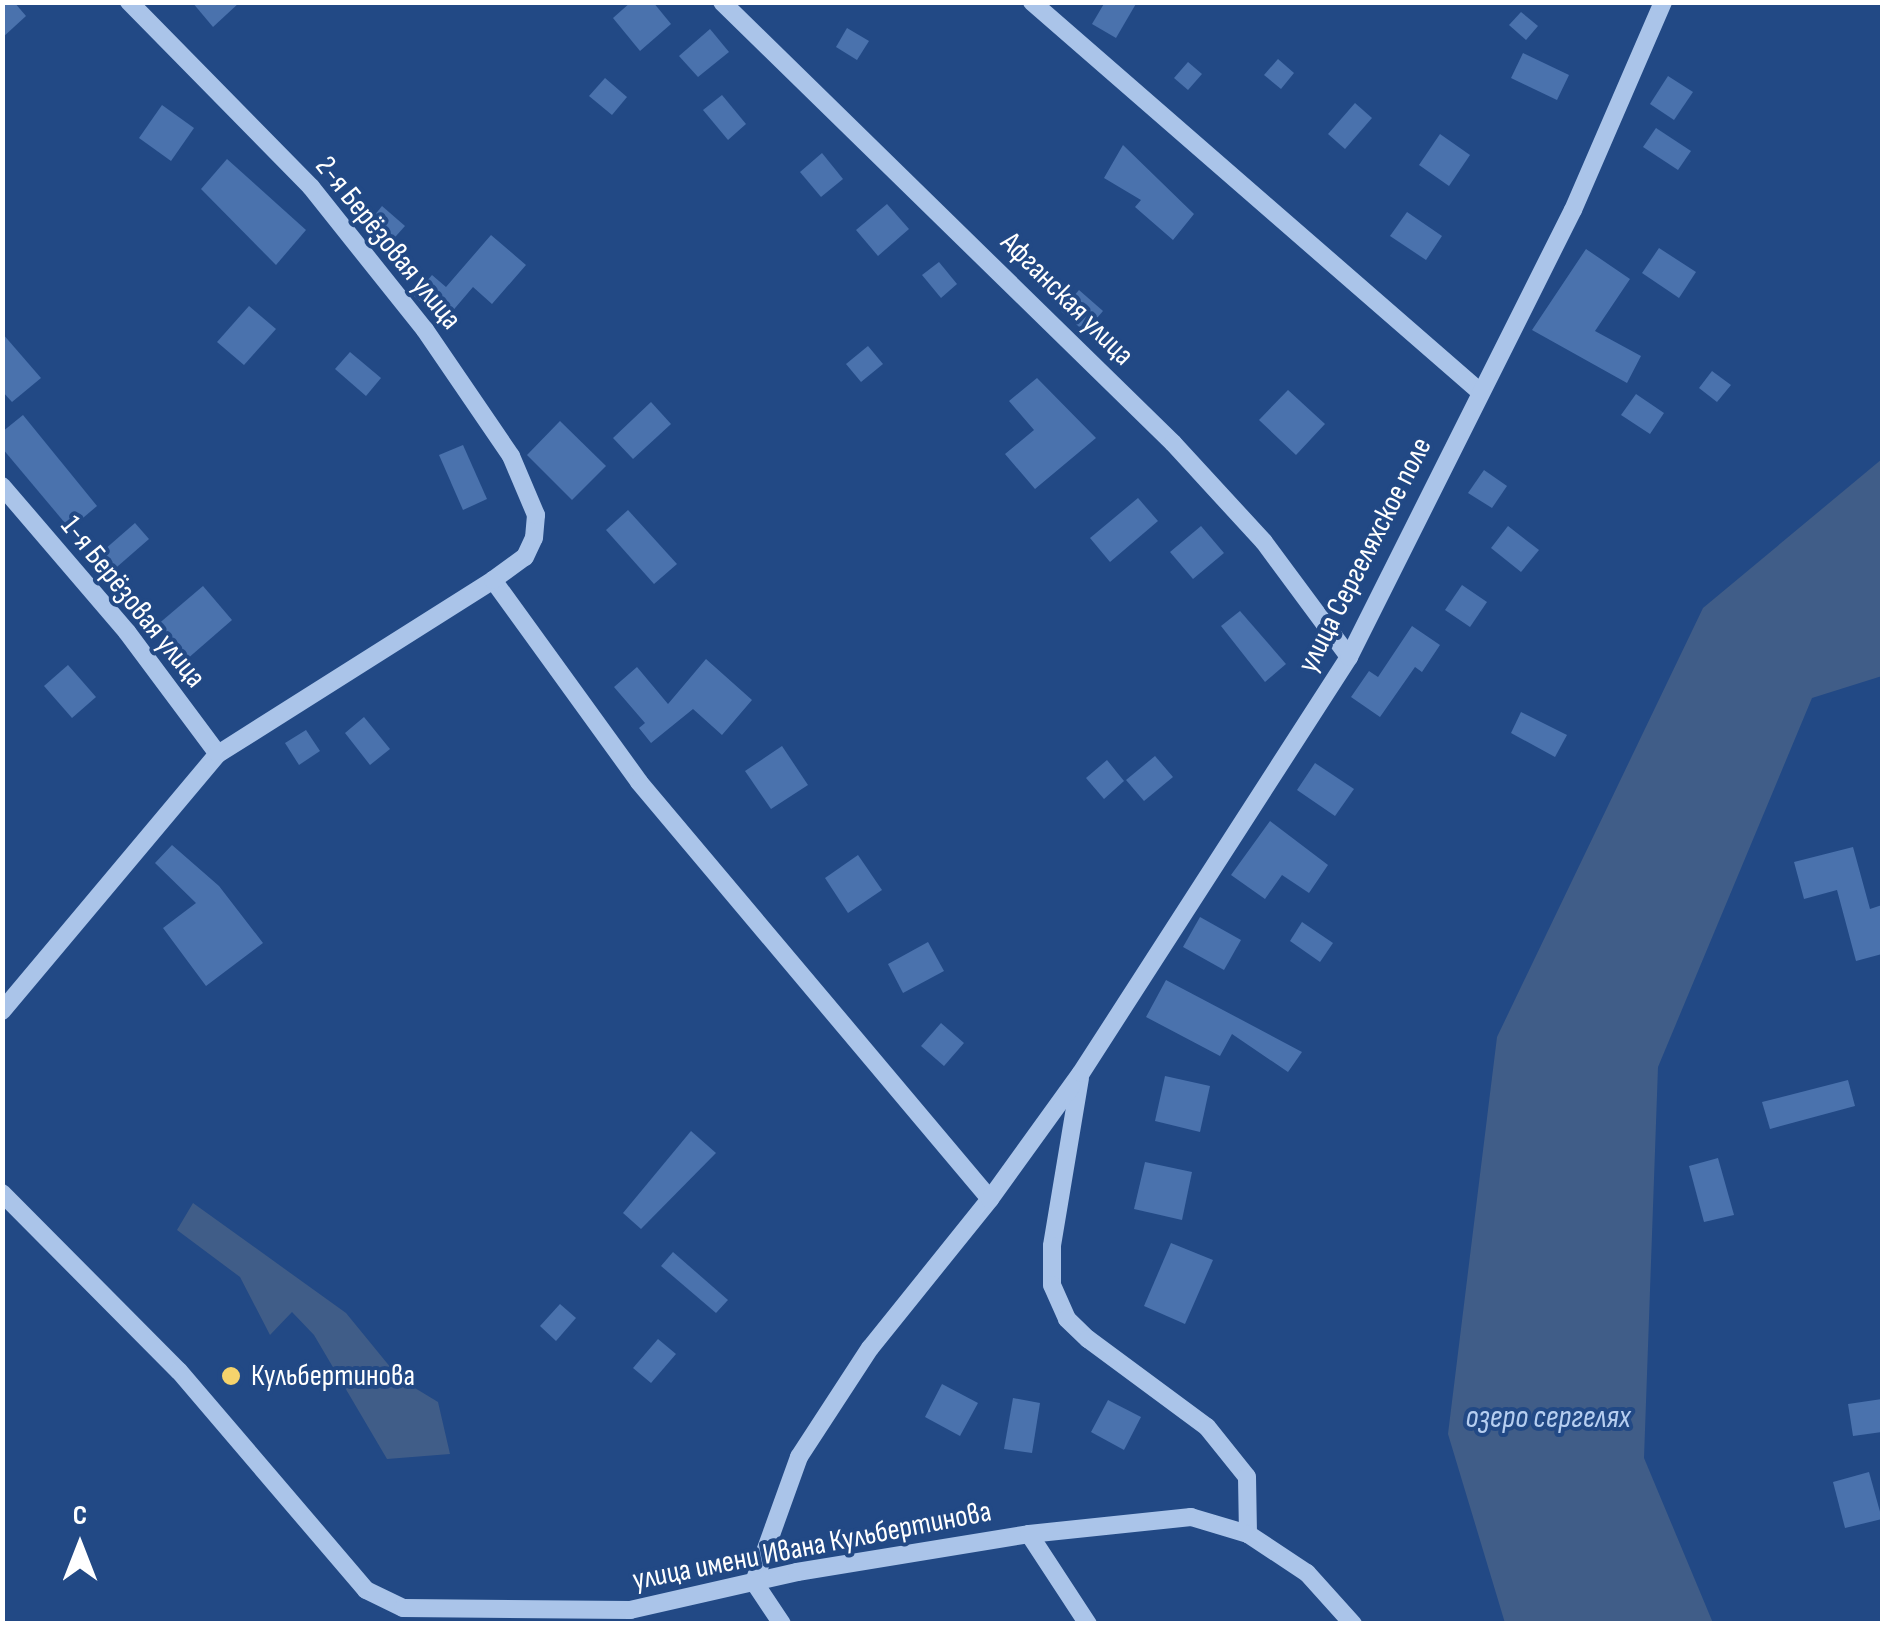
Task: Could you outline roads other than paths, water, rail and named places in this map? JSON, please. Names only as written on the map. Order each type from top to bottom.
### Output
[{"type":"street","name":"2-я Берёзовая улица","points":[[128,2],[311,187],[425,330],[511,456],[536,515],[525,557],[494,580]]},
{"type":"street","name":"Афганская улица","points":[[722,2],[1173,443],[1264,542],[1350,658]]},
{"type":"street","points":[[1032,2],[1479,391]]},
{"type":"street","name":"улица Сергеляхское поле","points":[[754,1582],[799,1457],[870,1348],[990,1199],[1082,1073],[1350,658],[1479,391],[1573,210],[1664,2]]},
{"type":"street","name":"1-я Берёзовая улица","points":[[2,486],[127,632],[218,754]]},
{"type":"street","points":[[2,1012],[218,754],[494,580],[639,782],[990,1199]]},
{"type":"street","points":[[1082,1073],[1052,1246],[1052,1285],[1068,1319],[1088,1339],[1207,1426],[1247,1477],[1248,1534]]},
{"type":"street","name":"улица имени Ивана Кульбертинова","points":[[2,1193],[179,1372],[366,1590],[397,1616],[630,1610],[754,1582],[1029,1534],[1191,1517],[1248,1534],[1307,1573],[1353,1624]]},
{"type":"street","points":[[1029,1534],[1088,1624]]},
{"type":"street","points":[[754,1582],[782,1624]]},
{"type":"water","name":"озеро сергелях","points":[[1882,459],[1882,676],[1812,698],[1658,1067],[1644,1458],[1713,1623],[1505,1623],[1448,1434],[1497,1037],[1703,608]]},
{"type":"water","points":[[193,1203],[346,1313],[400,1379],[438,1402],[450,1454],[387,1459],[314,1335],[292,1312],[270,1335],[240,1277],[177,1230]]},
{"type":"place","name":"Кульбертинова","points":[[231,1376]]}]
